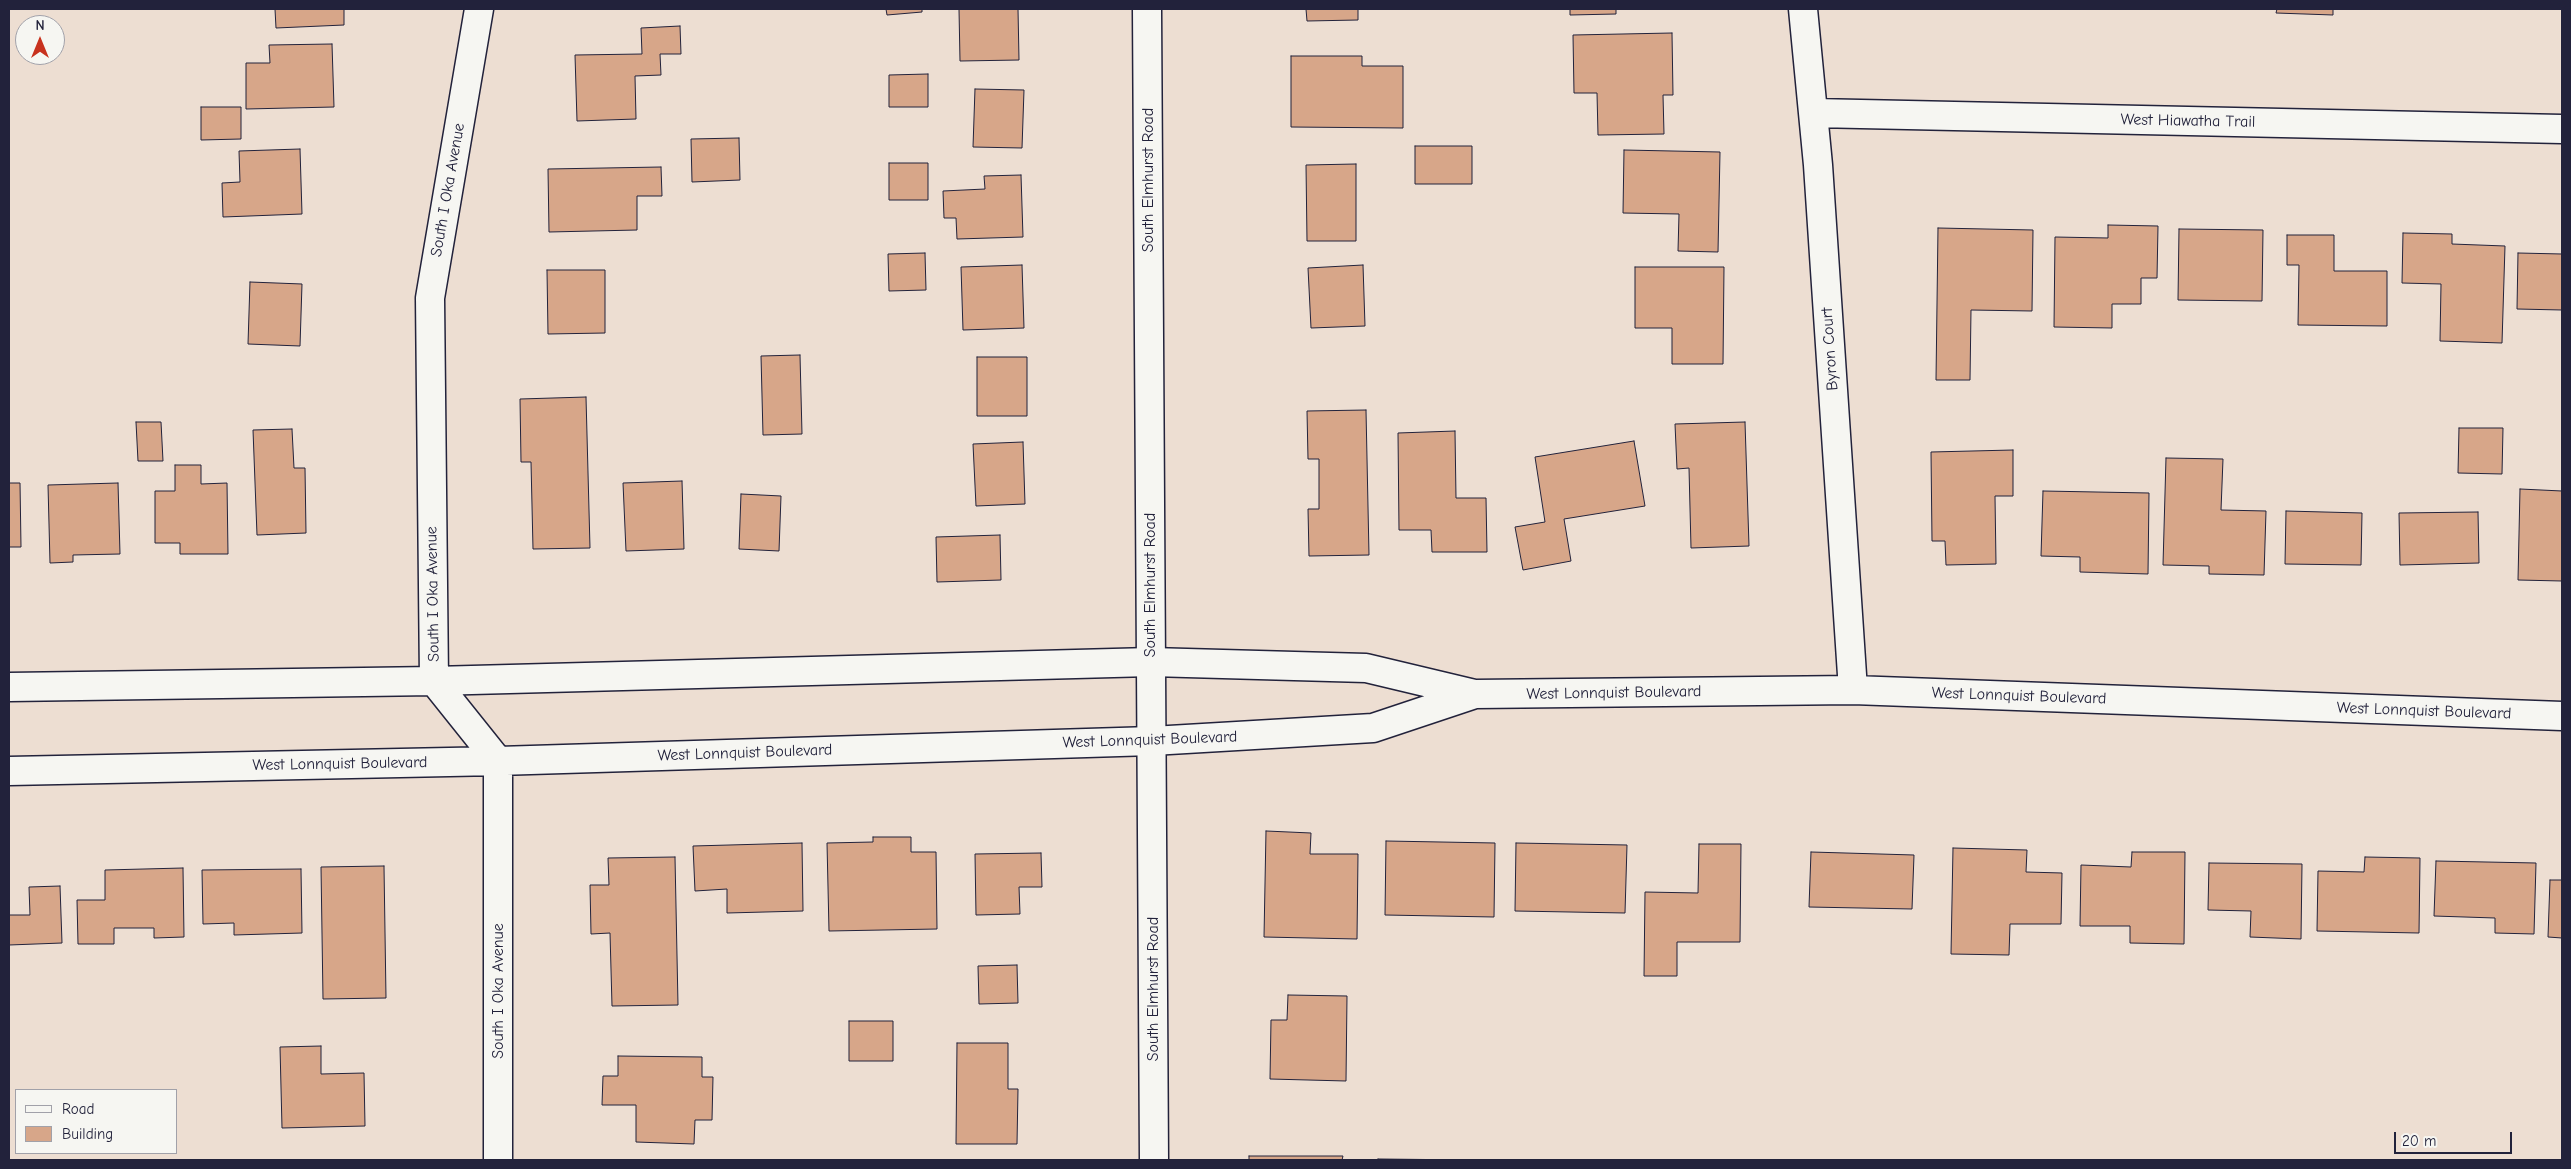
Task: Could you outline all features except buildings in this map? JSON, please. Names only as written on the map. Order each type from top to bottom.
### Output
[{"type":"street","name":"South I Oka Avenue","points":[[479,9],[430,298],[434,681],[498,761],[498,1160]]},
{"type":"street","name":"South Elmhurst Road","points":[[1147,9],[1154,1160]]},
{"type":"street","name":"Byron Court","points":[[1803,9],[1814,113],[1852,690]]},
{"type":"street","name":"West Hiawatha Trail","points":[[1814,113],[2562,129]]},
{"type":"street","name":"West Lonnquist Boulevard","points":[[9,688],[434,681],[1151,662],[1366,668],[1475,694],[1852,690],[2562,716]]},
{"type":"street","name":"West Lonnquist Boulevard","points":[[9,771],[498,761],[1152,741],[1374,728],[1475,694]]}]
